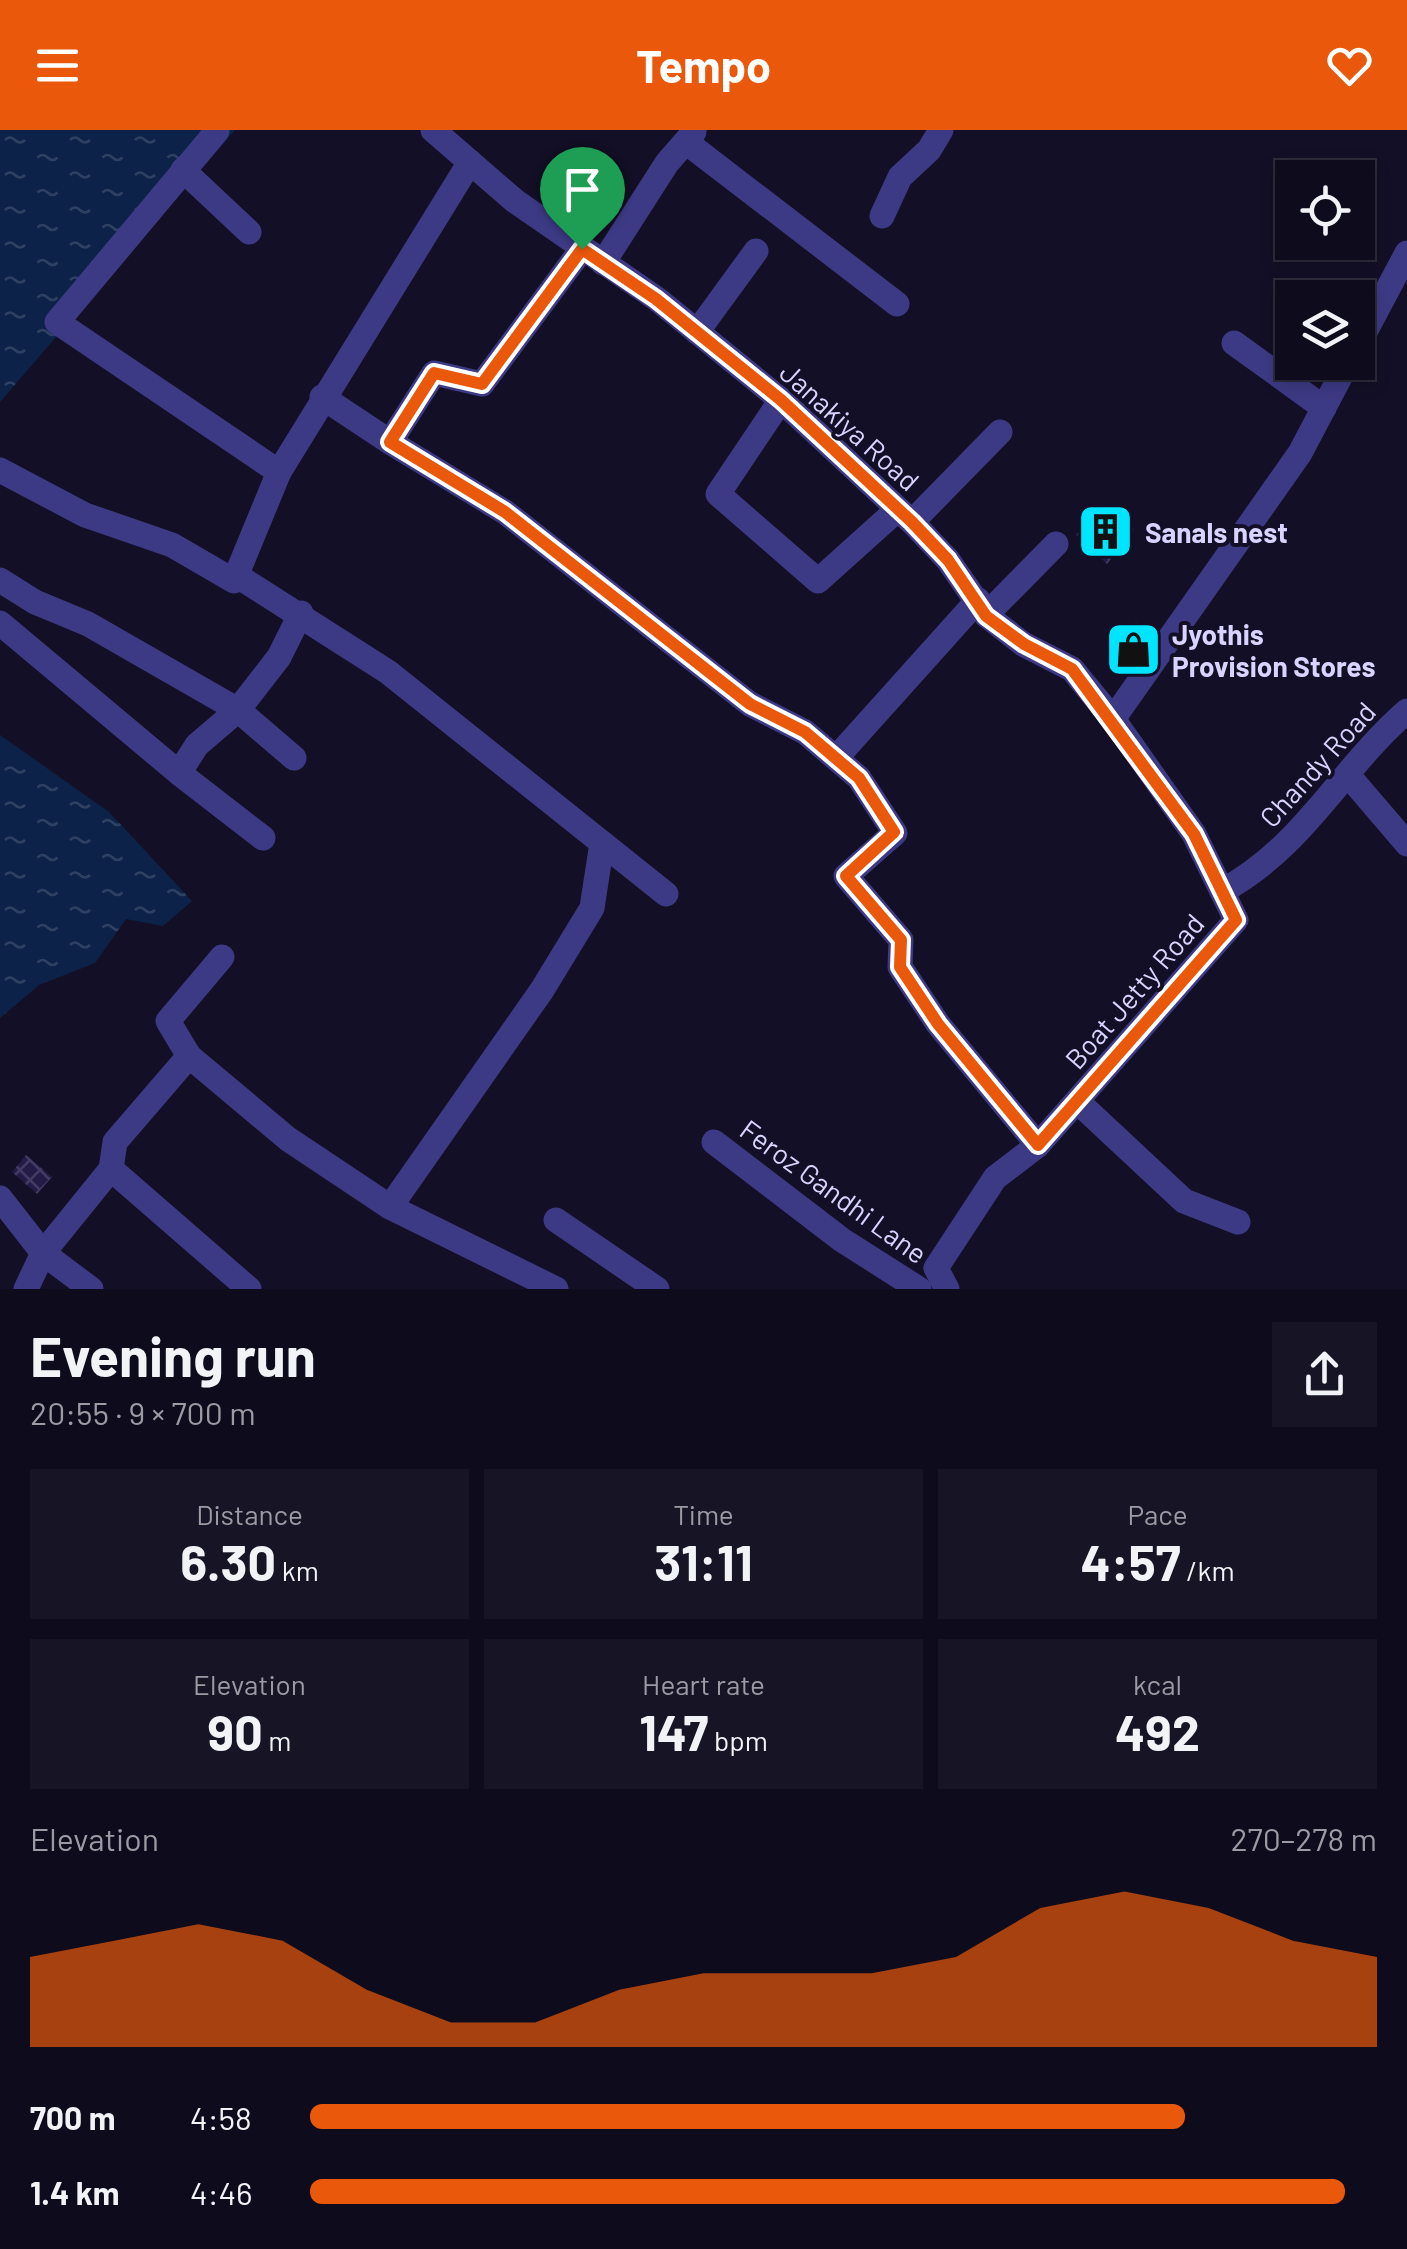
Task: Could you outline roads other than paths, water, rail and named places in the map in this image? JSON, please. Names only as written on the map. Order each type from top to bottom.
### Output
[{"type":"street","name":"Janakiya Road","points":[[432,130],[781,400],[904,516],[982,608],[1024,644],[1072,669],[1113,719]]},
{"type":"street","points":[[882,216],[900,177],[929,150],[941,130]]},
{"type":"street","points":[[218,131],[58,322],[279,472]]},
{"type":"street","points":[[390,442],[434,373],[482,384],[691,136],[896,304]]},
{"type":"street","points":[[0,470],[84,515],[172,545],[234,581],[279,472],[470,162]]},
{"type":"street","points":[[183,170],[249,232]]},
{"type":"street","points":[[696,332],[756,251]]},
{"type":"street","points":[[1375,313],[1407,253]]},
{"type":"street","points":[[1234,343],[1324,408]]},
{"type":"street","points":[[1113,719],[1300,453],[1339,380]]},
{"type":"street","points":[[322,397],[505,512],[706,671],[750,704],[805,732],[859,778],[894,832],[846,876],[901,940],[900,967],[938,1024],[1038,1145]]},
{"type":"street","points":[[781,400],[718,494],[818,581],[904,516],[1000,432]]},
{"type":"street","points":[[836,758],[982,608],[1056,544]]},
{"type":"street","points":[[236,574],[388,672],[666,894]]},
{"type":"street","points":[[0,580],[35,602],[88,624],[238,710],[294,758]]},
{"type":"street","points":[[178,773],[197,745],[238,710],[279,657],[301,613]]},
{"type":"street","points":[[0,622],[178,773],[263,838]]},
{"type":"street","name":"Chandy Road","points":[[1222,891],[1255,874],[1326,805],[1378,736],[1407,710]]},
{"type":"street","name":"Boat Jetty Road","points":[[932,1284],[994,1178],[1038,1145],[1236,920],[1194,834],[1113,719]]},
{"type":"street","points":[[1348,775],[1407,844]]},
{"type":"street","points":[[390,1206],[542,990],[592,908],[602,843]]},
{"type":"street","points":[[222,957],[168,1021],[189,1056],[288,1138],[390,1206],[556,1289]]},
{"type":"street","points":[[26,1289],[43,1253],[111,1169],[115,1142],[189,1056]]},
{"type":"street","points":[[1078,1102],[1184,1201],[1238,1222]]},
{"type":"street","name":"Feroz Gandhi Lane","points":[[714,1142],[842,1240],[932,1284]]},
{"type":"street","points":[[111,1169],[249,1289]]},
{"type":"street","points":[[0,1198],[43,1253],[91,1289]]},
{"type":"street","points":[[556,1220],[656,1289]]},
{"type":"water","points":[[0,130],[235,130],[0,402]]},
{"type":"water","points":[[0,735],[109,812],[192,901],[163,926],[126,919],[95,963],[39,985],[0,1018]]},
{"type":"place","name":"Sanals nest","points":[[1106,532]]},
{"type":"place","name":"Jyothis Provision Stores","points":[[1133,650]]}]
